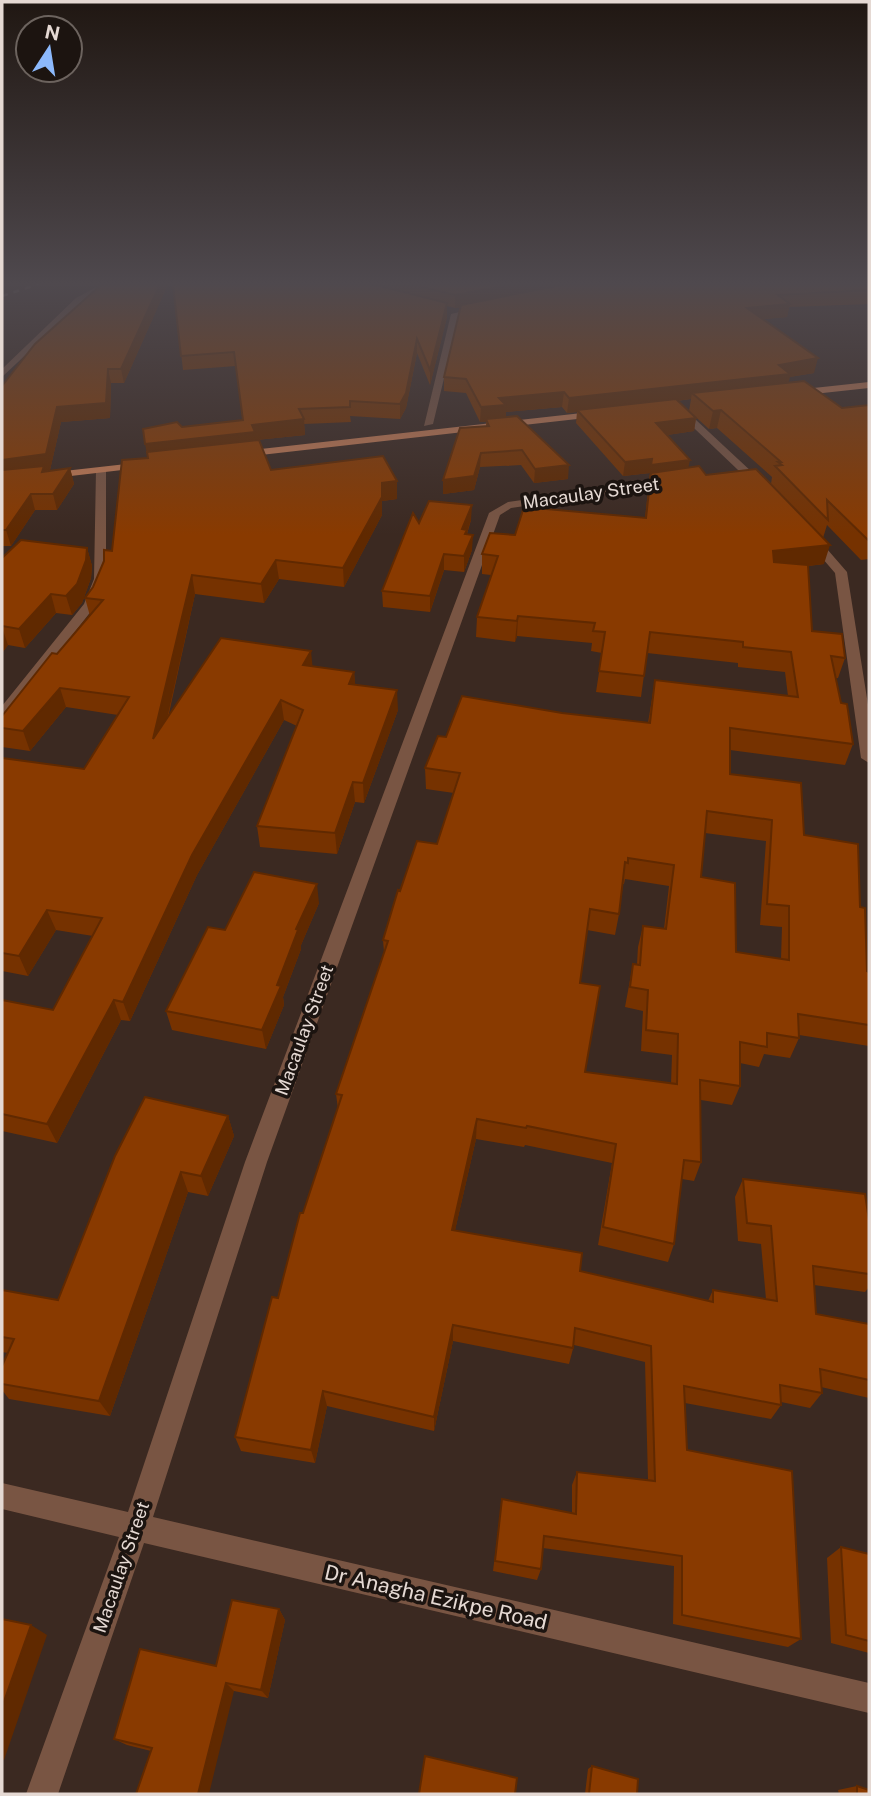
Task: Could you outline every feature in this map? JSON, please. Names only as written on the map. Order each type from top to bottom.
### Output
[{"type":"main road","points":[[869,377],[788,390],[869,385]]},
{"type":"main road","points":[[612,409],[236,450],[428,424],[612,409]]},
{"type":"main road","points":[[2,471],[156,460],[101,470],[2,481]]},
{"type":"street","points":[[428,424],[442,368]]},
{"type":"street","points":[[675,403],[774,499]]},
{"type":"street","points":[[2,715],[90,605],[100,579],[101,470]]},
{"type":"street","points":[[720,475],[747,471]]},
{"type":"street","name":"Macaulay Street","points":[[42,1794],[136,1527],[256,1162],[495,513],[508,505],[681,481]]},
{"type":"street","points":[[800,527],[841,572],[869,758]]},
{"type":"street","name":"Dr Anagha Ezikpe Road","points":[[2,1496],[869,1698]]},
{"type":"building","points":[[16,368],[122,368],[108,369],[106,403],[57,407],[46,454],[2,460],[2,386]]},
{"type":"building","points":[[236,368],[411,368],[406,393],[400,404],[350,401],[350,407],[299,409],[304,419],[252,425],[255,432],[145,444],[143,429],[177,422],[182,427],[243,420]]},
{"type":"building","points":[[446,368],[782,368],[790,374],[569,398],[564,392],[499,398],[506,405],[481,407],[466,379],[444,377]]},
{"type":"building","points":[[804,381],[842,408],[869,405],[869,540],[827,500],[828,520],[775,466],[782,465],[778,462],[781,462],[721,410],[713,411],[692,393]]},
{"type":"building","points":[[676,399],[696,418],[656,423],[690,460],[651,465],[652,459],[625,462],[577,410]]},
{"type":"building","points":[[517,416],[569,465],[535,469],[522,450],[481,453],[474,476],[443,480],[460,428],[489,426],[486,419]]},
{"type":"building","points":[[259,440],[271,470],[383,456],[397,481],[382,483],[382,497],[343,568],[276,560],[261,584],[192,575],[153,739],[221,638],[311,651],[303,665],[354,672],[349,684],[397,690],[363,783],[353,782],[335,833],[257,826],[303,710],[281,700],[192,855],[123,1002],[114,1000],[47,1124],[2,1114],[2,1000],[53,1010],[102,918],[47,910],[19,956],[2,953],[2,758],[84,769],[129,697],[60,688],[23,731],[2,728],[2,716],[52,653],[57,654],[103,600],[85,598],[104,561],[104,550],[112,551],[122,460],[148,458],[147,452]]},
{"type":"building","points":[[44,466],[42,472],[70,468],[53,494],[31,494],[6,530],[2,530],[2,470]]},
{"type":"building","points":[[699,466],[706,475],[756,469],[830,545],[773,551],[774,562],[808,565],[812,631],[842,634],[845,658],[831,656],[841,703],[847,704],[853,744],[730,728],[730,774],[801,783],[804,835],[858,844],[860,907],[865,908],[869,972],[869,1025],[798,1014],[799,1038],[767,1033],[767,1047],[740,1042],[740,1086],[700,1080],[701,1162],[684,1160],[674,1244],[603,1227],[616,1144],[477,1119],[452,1230],[582,1253],[580,1271],[713,1302],[713,1290],[777,1301],[771,1226],[747,1223],[743,1179],[865,1194],[869,1220],[869,1274],[813,1266],[816,1314],[869,1324],[869,1380],[820,1369],[822,1393],[780,1385],[781,1405],[684,1386],[687,1450],[792,1471],[801,1639],[682,1615],[682,1556],[544,1536],[541,1569],[495,1561],[502,1499],[576,1514],[577,1472],[655,1481],[651,1346],[575,1328],[573,1348],[453,1325],[434,1417],[323,1391],[311,1450],[235,1437],[272,1297],[278,1298],[300,1213],[303,1213],[342,1095],[336,1094],[388,941],[383,940],[398,890],[400,891],[417,841],[437,844],[460,773],[425,768],[438,736],[446,737],[462,696],[562,713],[650,723],[655,680],[798,697],[791,652],[743,647],[743,642],[650,632],[644,676],[599,671],[605,632],[593,631],[595,623],[518,616],[517,621],[477,617],[498,556],[482,554],[490,533],[515,535],[524,507],[646,518],[651,473]],"holes":[[[707,811],[772,820],[767,904],[789,906],[789,960],[736,952],[735,883],[701,877]],[[628,858],[674,865],[666,929],[643,926],[640,965],[633,964],[630,987],[648,990],[646,1030],[678,1034],[677,1084],[585,1072],[600,986],[580,983],[590,909],[619,914],[625,862],[628,863]]]},
{"type":"building","points":[[429,501],[472,505],[462,529],[467,530],[465,534],[473,535],[464,556],[444,554],[430,596],[382,591],[413,513],[419,523]]},
{"type":"building","points":[[21,540],[87,548],[86,560],[77,584],[66,596],[51,594],[19,629],[2,626],[2,558]]},
{"type":"building","points":[[254,872],[317,884],[296,929],[298,930],[277,985],[281,986],[262,1030],[166,1011],[208,927],[225,930]]},
{"type":"building","points":[[145,1097],[228,1116],[201,1176],[181,1172],[99,1401],[2,1384],[2,1366],[14,1339],[2,1337],[2,1290],[58,1300],[115,1156]]},
{"type":"building","points":[[841,1547],[869,1554],[869,1641],[846,1635]]},
{"type":"building","points":[[232,1600],[279,1609],[261,1690],[226,1683],[198,1794],[136,1794],[152,1748],[114,1739],[140,1649],[216,1666]]},
{"type":"building","points":[[2,1619],[31,1625],[2,1707]]},
{"type":"building","points":[[425,1756],[517,1778],[515,1794],[419,1794]]},
{"type":"building","points":[[592,1766],[638,1779],[637,1794],[589,1794]]},
{"type":"building","points":[[857,1786],[869,1790],[869,1794],[857,1794]]}]
